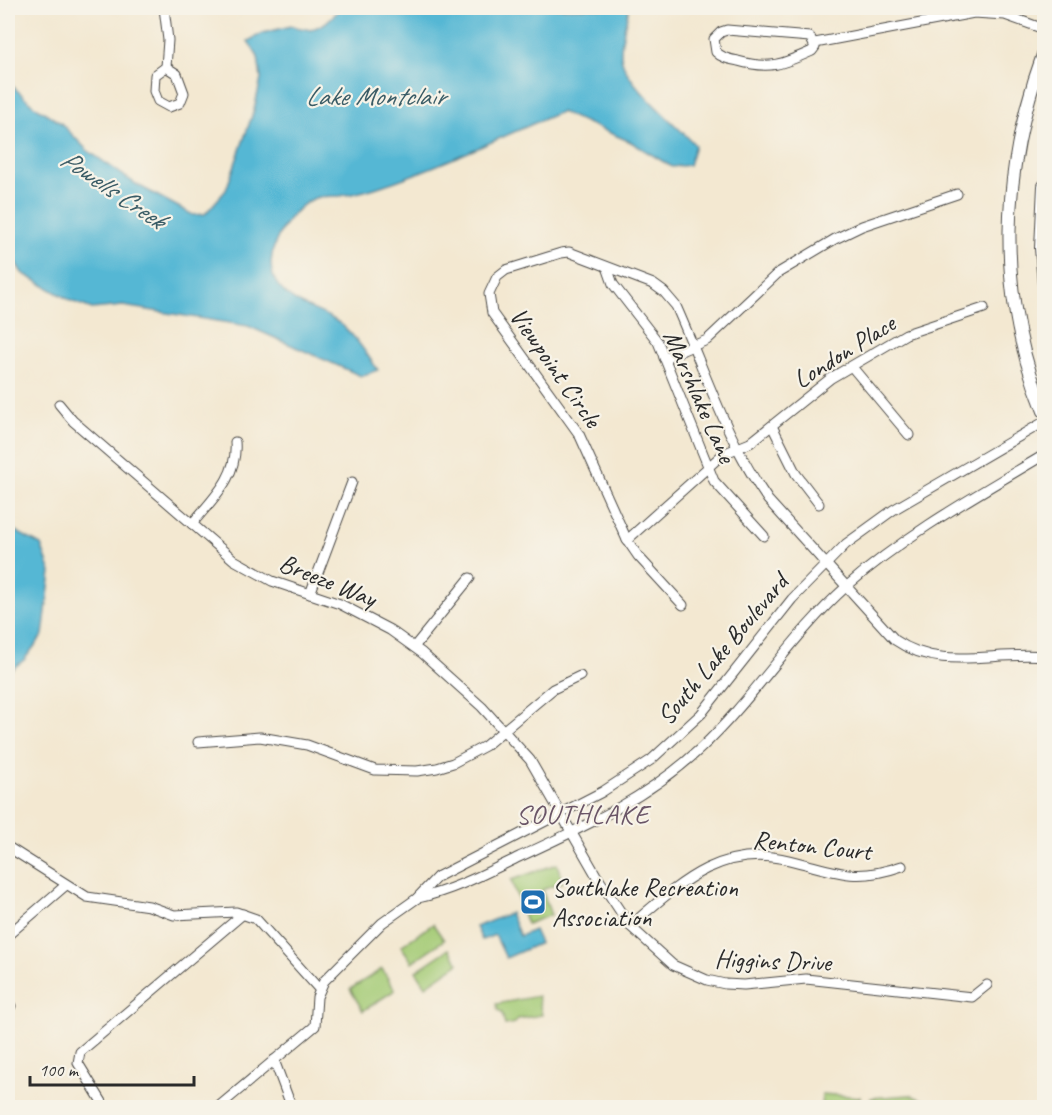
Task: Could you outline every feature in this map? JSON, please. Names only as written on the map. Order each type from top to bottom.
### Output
[{"type":"street","points":[[164,8],[168,40],[166,67]]},
{"type":"street","points":[[815,43],[989,10],[1044,29]]},
{"type":"street","points":[[727,30],[810,38],[815,43],[812,51],[767,67],[721,57],[713,45],[718,34],[727,30]]},
{"type":"street","points":[[1044,52],[1027,102],[1018,138],[1012,175],[1008,242],[1010,273],[1020,333],[1044,411]]},
{"type":"street","points":[[1044,186],[1041,248],[1044,285]]},
{"type":"street","points":[[664,358],[694,346],[719,331],[778,273],[835,239],[862,226],[957,194]]},
{"type":"street","name":"Viewpoint Circle","points":[[683,604],[638,556],[627,540],[579,434],[495,319],[489,303],[492,285],[506,270],[569,252],[652,284],[664,292],[676,306],[737,448],[768,500],[895,640],[921,655],[947,659],[1044,656]]},
{"type":"street","name":"Marshlake Lane","points":[[607,267],[613,284],[658,342],[714,481],[764,536]]},
{"type":"street","name":"London Place","points":[[737,448],[750,443],[831,378],[906,334],[984,308]]},
{"type":"street","points":[[852,367],[909,435]]},
{"type":"street","name":"Breeze Way","points":[[59,404],[73,421],[234,560],[252,572],[366,616],[414,647],[505,730],[530,760],[562,813]]},
{"type":"street","name":"South Lake Boulevard","points":[[416,899],[438,877],[562,813],[631,774],[680,735],[721,691],[792,599],[825,563],[877,521],[1044,422]]},
{"type":"street","points":[[772,426],[796,474],[819,504]]},
{"type":"street","points":[[192,524],[228,480],[234,466],[235,442]]},
{"type":"street","points":[[627,540],[723,454],[737,448]]},
{"type":"street","name":"South Lake Boulevard","points":[[416,899],[445,892],[592,824],[660,782],[701,747],[824,608],[846,587],[930,525],[1044,456]]},
{"type":"street","points":[[310,594],[352,482]]},
{"type":"street","points":[[414,647],[470,578]]},
{"type":"street","points":[[198,742],[260,737],[284,740],[307,745],[375,770],[417,771],[461,760],[485,746],[553,689],[580,676]]},
{"type":"street","name":"Higgins Drive","points":[[562,813],[596,875],[630,926],[673,965],[707,980],[744,985],[806,979],[972,997],[987,985]]},
{"type":"street","points":[[8,847],[87,897],[149,906],[174,915],[243,914],[256,919],[319,989]]},
{"type":"street","name":"Renton Court","points":[[630,926],[684,880],[717,863],[734,859],[753,856],[788,859],[846,875],[882,873],[902,866]]},
{"type":"street","points":[[8,934],[66,885]]},
{"type":"street","points":[[217,1107],[315,1026],[319,989],[361,942],[416,899]]},
{"type":"street","points":[[102,1102],[78,1063],[80,1052],[243,914]]},
{"type":"street","points":[[274,1060],[292,1107]]},
{"type":"green space","name":"Southlake Recreation Association","points":[[557,864],[563,882],[542,890],[551,915],[527,924],[511,880]]},
{"type":"green space","points":[[433,924],[444,940],[412,962],[401,946]]},
{"type":"green space","points":[[449,949],[459,963],[426,986],[416,971]]},
{"type":"green space","points":[[382,969],[395,990],[363,1011],[350,989]]},
{"type":"green space","points":[[538,996],[542,1015],[518,1019],[515,1023],[505,1025],[502,1013],[496,1004]]},
{"type":"green space","points":[[822,1094],[860,1097],[860,1107],[821,1107]]},
{"type":"green space","points":[[910,1095],[941,1107],[870,1107],[871,1098]]},
{"type":"water","name":"Lake Montclair","points":[[342,8],[629,8],[621,47],[623,64],[639,89],[695,145],[689,165],[672,167],[631,142],[561,112],[407,177],[356,193],[316,198],[303,205],[294,213],[279,235],[271,260],[272,271],[276,282],[287,295],[333,319],[352,335],[378,370],[361,376],[248,326],[123,306],[92,309],[71,301],[22,273],[8,250],[8,82],[33,105],[61,123],[87,150],[136,184],[193,215],[205,214],[226,190],[254,110],[261,79],[258,57],[248,41],[263,33],[291,26],[311,30],[325,23]]},
{"type":"water","points":[[8,527],[41,545],[51,572],[43,635],[24,660],[8,672]]},
{"type":"water","points":[[510,913],[520,936],[534,930],[540,943],[506,958],[495,935],[482,940],[476,927]]},
{"type":"place","name":"Southlake Recreation Association","points":[[533,902]]},
{"type":"district","name":"SOUTHLAKE","points":[[583,814]]},
{"type":"water label","name":"Powells Creek","points":[[113,189]]}]
